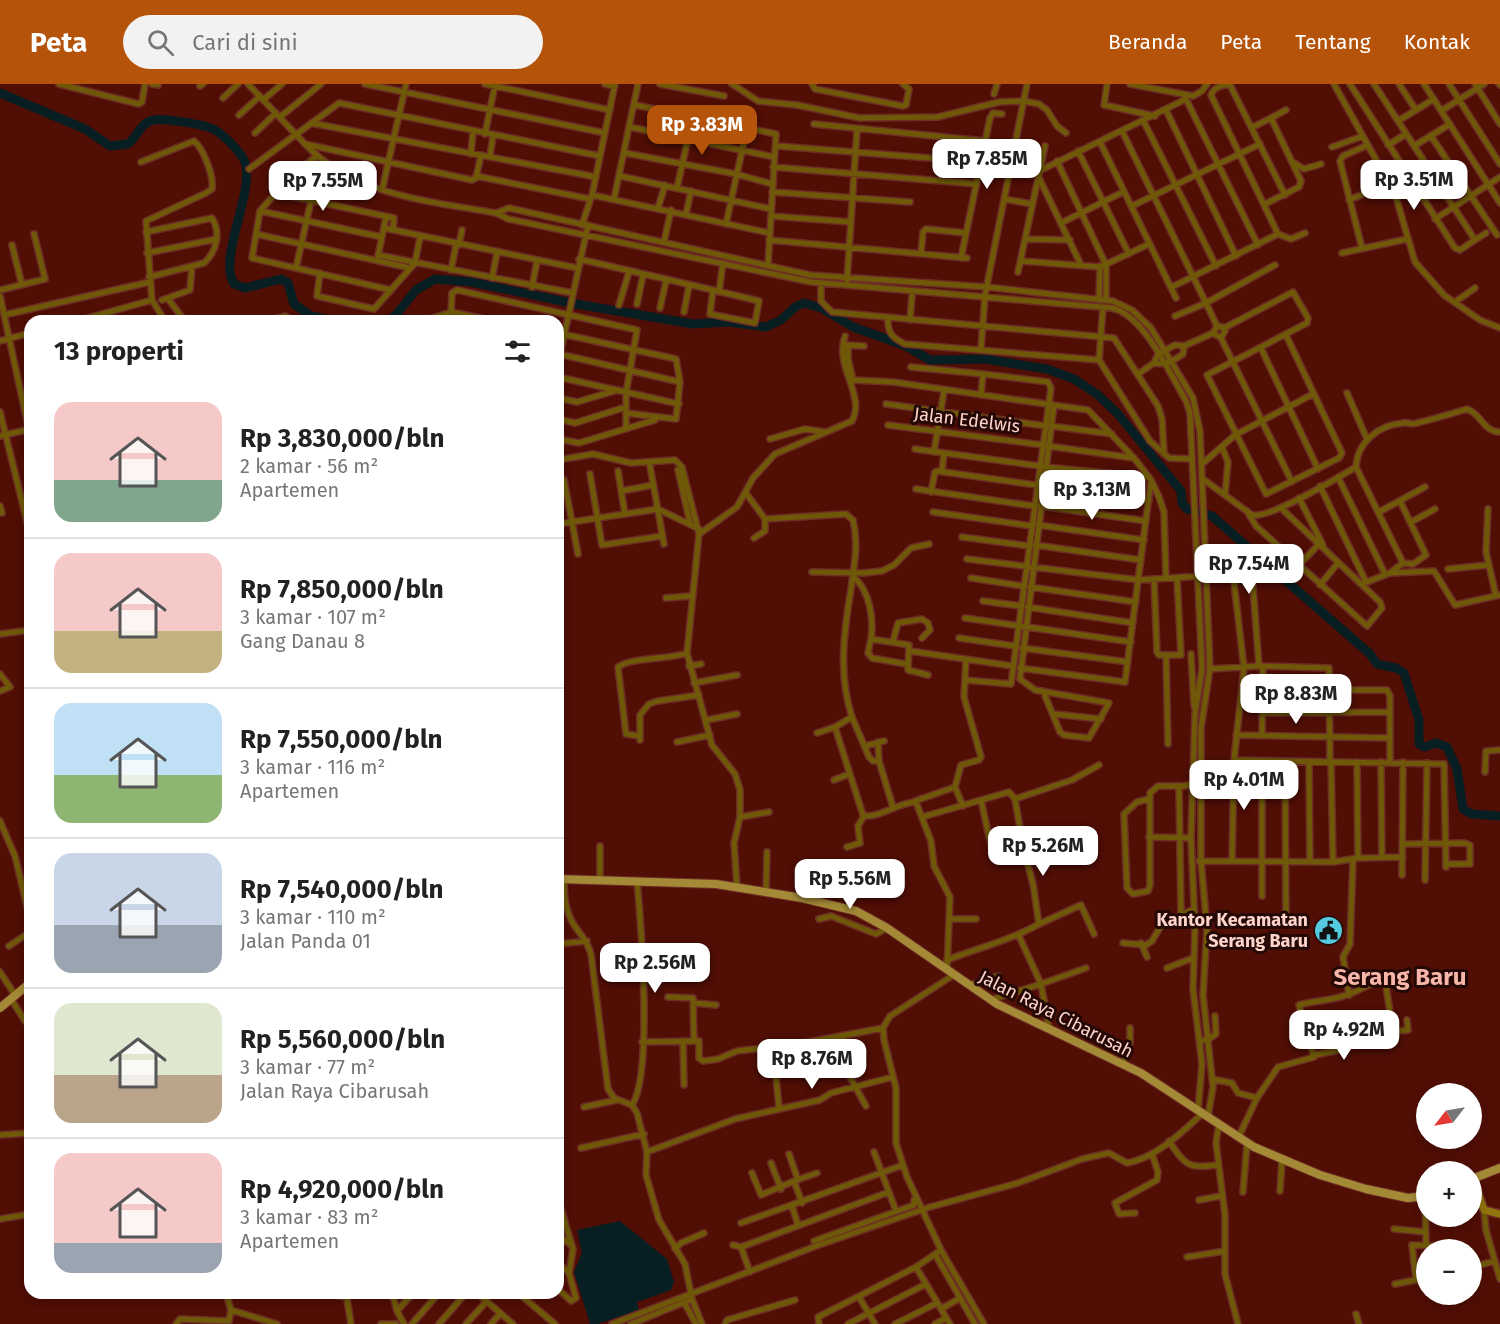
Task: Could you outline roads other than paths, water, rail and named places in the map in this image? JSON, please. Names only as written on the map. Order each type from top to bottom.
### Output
[{"type":"main road","name":"Jalan Raya Cibarusah","points":[[564,879],[600,878],[737,887],[848,909],[887,928],[990,1000],[1123,1065],[1203,1113],[1247,1144],[1282,1160],[1366,1189],[1408,1198],[1416,1197]]},
{"type":"main road","points":[[0,1008],[24,988]]},
{"type":"main road","points":[[1482,1175],[1500,1168]]},
{"type":"street","points":[[59,84],[139,105],[142,102],[144,84]]},
{"type":"street","points":[[223,98],[238,84]]},
{"type":"street","points":[[248,84],[317,156],[344,176],[404,196],[496,213],[506,219],[821,283],[987,287],[1113,301],[1132,310],[1145,321],[1193,398],[1197,410],[1203,479],[1210,669],[1201,728],[1201,861],[1207,929],[1203,995],[1212,1079],[1203,1113],[1152,1154],[1127,1163],[1108,1153],[1094,1155],[1018,1183],[922,1210],[750,1272],[643,1316],[631,1324]]},
{"type":"street","points":[[239,116],[282,84]]},
{"type":"street","points":[[255,133],[321,84]]},
{"type":"street","points":[[365,84],[605,133]]},
{"type":"street","points":[[382,190],[406,84]]},
{"type":"street","points":[[485,84],[609,110]]},
{"type":"street","points":[[564,323],[572,295],[582,233],[615,85],[605,84]]},
{"type":"street","points":[[614,199],[638,84]]},
{"type":"street","points":[[660,84],[724,96]]},
{"type":"street","points":[[732,84],[758,101],[797,105],[860,118],[938,117],[999,102],[1024,101],[1039,104],[1047,110],[1057,126],[1066,133]]},
{"type":"street","points":[[812,84],[815,89],[903,106],[909,89],[904,84]]},
{"type":"street","points":[[994,94],[997,84]]},
{"type":"street","points":[[981,349],[985,295],[1028,84]]},
{"type":"street","points":[[1107,84],[1104,105],[1155,116]]},
{"type":"street","points":[[1130,84],[1185,97],[1258,245]]},
{"type":"street","points":[[1039,174],[1057,161],[1144,122],[1185,97],[1198,94],[1207,84]]},
{"type":"street","points":[[1285,195],[1230,85],[1226,84],[1212,91],[1211,95],[1278,234],[1291,239],[1305,233]]},
{"type":"street","points":[[1334,84],[1390,183],[1401,208],[1407,239],[1418,266],[1441,293],[1480,320],[1500,328]]},
{"type":"street","points":[[1350,84],[1435,219],[1458,250],[1486,233]]},
{"type":"street","points":[[1374,84],[1475,240]]},
{"type":"street","points":[[1400,84],[1416,110]]},
{"type":"street","points":[[1424,84],[1500,203]]},
{"type":"street","points":[[1449,84],[1500,164]]},
{"type":"street","points":[[1441,111],[1476,86],[1484,84]]},
{"type":"street","points":[[485,134],[495,85]]},
{"type":"street","points":[[1476,86],[1500,124]]},
{"type":"street","points":[[1398,121],[1434,99]]},
{"type":"street","points":[[249,169],[339,103],[600,156]]},
{"type":"street","points":[[635,105],[776,134],[768,266]]},
{"type":"street","points":[[1166,110],[1236,256]]},
{"type":"street","points":[[1253,127],[1286,110]]},
{"type":"street","points":[[674,136],[679,113]]},
{"type":"street","points":[[769,240],[964,258],[966,233],[992,114],[1002,114]]},
{"type":"street","points":[[1265,204],[1301,185],[1293,162],[1271,118]]},
{"type":"street","points":[[700,141],[705,119]]},
{"type":"street","points":[[1144,122],[1216,266]]},
{"type":"street","points":[[311,123],[596,177]]},
{"type":"street","points":[[814,124],[985,141]]},
{"type":"street","points":[[1414,146],[1450,124]]},
{"type":"street","points":[[630,127],[774,157]]},
{"type":"street","points":[[726,224],[747,128]]},
{"type":"street","points":[[847,282],[857,130]]},
{"type":"street","points":[[471,154],[473,131]]},
{"type":"street","points":[[1122,131],[1216,327],[1213,333],[1184,346],[1175,345],[1164,350],[1158,354],[1154,363],[1138,374]]},
{"type":"street","points":[[1388,145],[1406,134]]},
{"type":"street","points":[[490,156],[493,136]]},
{"type":"street","points":[[1332,147],[1363,136]]},
{"type":"street","points":[[1431,136],[1497,235]]},
{"type":"street","points":[[677,188],[688,139]]},
{"type":"street","points":[[141,162],[194,141],[200,148],[213,182],[212,189],[206,194],[150,217],[146,222],[152,300],[161,315]]},
{"type":"street","points":[[1100,142],[1176,298]]},
{"type":"street","points":[[305,144],[471,180],[476,176],[481,155]]},
{"type":"street","points":[[1132,206],[1260,144]]},
{"type":"street","points":[[1362,248],[1341,158],[1368,145]]},
{"type":"street","points":[[777,146],[981,162]]},
{"type":"street","points":[[1018,272],[1045,146]]},
{"type":"street","points":[[1078,151],[1129,254]]},
{"type":"street","points":[[625,153],[736,174],[772,184]]},
{"type":"street","points":[[317,156],[276,188],[276,193],[260,211],[252,258],[391,290]]},
{"type":"street","points":[[1057,161],[1082,212],[1103,265],[1102,300]]},
{"type":"street","points":[[1293,162],[1304,169],[1321,164]]},
{"type":"street","points":[[773,167],[976,184]]},
{"type":"street","points":[[1039,174],[1082,265]]},
{"type":"street","points":[[476,176],[591,197],[614,199],[770,232]]},
{"type":"street","points":[[620,176],[771,208]]},
{"type":"street","points":[[302,199],[327,177]]},
{"type":"street","points":[[1435,219],[1500,177]]},
{"type":"street","points":[[1349,200],[1390,183]]},
{"type":"street","points":[[658,208],[665,185]]},
{"type":"street","points":[[324,204],[336,187]]},
{"type":"street","points":[[686,214],[691,191]]},
{"type":"street","points":[[772,192],[910,202]]},
{"type":"street","points":[[1061,223],[1123,192]]},
{"type":"street","points":[[276,193],[395,219],[393,230]]},
{"type":"street","points":[[1004,199],[1032,204]]},
{"type":"street","points":[[297,268],[311,201]]},
{"type":"street","points":[[496,213],[509,208],[847,282],[1112,308],[1126,314],[1138,324],[1165,365],[1188,407],[1202,652],[1202,669],[1195,713]]},
{"type":"street","points":[[664,242],[671,210]]},
{"type":"street","points":[[260,211],[382,237]]},
{"type":"street","points":[[771,216],[851,222]]},
{"type":"street","points":[[377,258],[386,217]]},
{"type":"street","points":[[4,315],[192,267],[206,261],[218,239],[212,218],[146,232]]},
{"type":"street","points":[[384,228],[457,245],[577,268]]},
{"type":"street","points":[[921,253],[923,232],[926,229],[966,233]]},
{"type":"street","points":[[452,270],[462,230]]},
{"type":"street","points":[[0,290],[45,279],[34,234]]},
{"type":"street","points":[[256,234],[303,245],[452,270],[572,295]]},
{"type":"street","points":[[1172,288],[1278,234]]},
{"type":"street","points":[[320,273],[317,297],[373,309],[412,265],[420,237]]},
{"type":"street","points":[[1025,238],[1070,240]]},
{"type":"street","points":[[147,253],[218,239]]},
{"type":"street","points":[[1342,253],[1407,239]]},
{"type":"street","points":[[1021,261],[1103,265],[1149,244]]},
{"type":"street","points":[[12,245],[22,285]]},
{"type":"street","points":[[492,278],[497,253]]},
{"type":"street","points":[[579,259],[666,281],[716,291],[759,301],[755,323],[710,314],[716,291],[723,263]]},
{"type":"street","points":[[532,287],[537,261]]},
{"type":"street","points":[[1175,315],[1206,303],[1275,265]]},
{"type":"street","points":[[162,300],[190,291],[192,267]]},
{"type":"street","points":[[619,305],[629,272]]},
{"type":"street","points":[[637,304],[643,275]]},
{"type":"street","points":[[660,309],[666,281]]},
{"type":"street","points":[[821,283],[821,301],[832,312],[1116,339],[1161,416],[1164,454]]},
{"type":"street","points":[[684,312],[689,286]]},
{"type":"street","points":[[1455,302],[1475,288]]},
{"type":"street","points":[[451,312],[452,293],[457,290],[568,312],[637,330],[626,393],[626,429]]},
{"type":"street","points":[[1216,327],[1224,328],[1293,292],[1308,321],[1286,335],[1207,375],[1266,494],[1340,457],[1342,453],[1286,335]]},
{"type":"street","points":[[0,296],[24,406]]},
{"type":"street","points":[[910,320],[912,296]]},
{"type":"street","points":[[168,299],[180,315]]},
{"type":"street","points":[[98,315],[152,300]]},
{"type":"street","points":[[1112,308],[1113,301]]},
{"type":"street","points":[[1103,307],[1100,360],[1148,439],[1172,459],[1192,459]]},
{"type":"street","points":[[442,315],[451,312],[459,315]]},
{"type":"street","points":[[888,317],[888,330],[895,339],[906,344],[1100,360]]},
{"type":"street","points":[[1221,338],[1225,334],[1224,328]]},
{"type":"street","points":[[1213,333],[1221,338],[1233,360],[1292,482]]},
{"type":"street","points":[[0,341],[24,335]]},
{"type":"street","points":[[564,335],[676,359],[680,382],[677,417],[673,421],[626,410],[575,423],[564,420]]},
{"type":"street","points":[[699,532],[730,513],[746,493],[753,478],[775,454],[849,423],[856,407],[844,368],[845,336]]},
{"type":"street","points":[[845,344],[864,346]]},
{"type":"street","points":[[845,344],[853,380],[893,382],[1088,410],[1134,458],[1150,479],[1164,513],[1166,577]]},
{"type":"street","points":[[1154,363],[1165,365],[1171,362],[1183,354],[1184,346]]},
{"type":"street","points":[[1261,348],[1318,468]]},
{"type":"street","points":[[564,355],[680,382]]},
{"type":"street","points":[[911,367],[1048,382],[1051,388],[1051,404],[1024,607],[1022,648],[1010,686],[965,680]]},
{"type":"street","points":[[981,395],[983,374]]},
{"type":"street","points":[[564,378],[679,404]]},
{"type":"street","points":[[934,452],[944,390]]},
{"type":"street","points":[[564,399],[577,402],[615,391]]},
{"type":"street","points":[[1347,393],[1367,439]]},
{"type":"street","points":[[1202,464],[1235,435],[1313,394]]},
{"type":"street","points":[[886,404],[1112,434]]},
{"type":"street","points":[[1403,564],[1356,467],[1359,451],[1367,439],[1378,431],[1403,423],[1413,424],[1467,409],[1476,414],[1490,430],[1500,432]]},
{"type":"street","points":[[0,412],[3,435],[24,512]]},
{"type":"street","points":[[564,440],[579,443],[657,419]]},
{"type":"street","name":"Jalan Edelwis","points":[[888,425],[1134,458]]},
{"type":"street","points":[[770,439],[805,429],[825,432]]},
{"type":"street","points":[[3,435],[24,432]]},
{"type":"street","points":[[579,443],[580,457]]},
{"type":"street","points":[[1222,447],[1228,462],[1225,495]]},
{"type":"street","points":[[915,449],[1150,479]]},
{"type":"street","points":[[942,472],[944,453]]},
{"type":"street","points":[[564,459],[600,454],[631,463],[675,460],[682,467],[699,532],[687,653],[694,683],[708,720],[714,750],[736,777],[740,817],[734,843],[737,887]]},
{"type":"street","points":[[650,466],[664,544]]},
{"type":"street","points":[[1203,479],[1257,516],[1281,508],[1356,467]]},
{"type":"street","points":[[678,470],[690,523]]},
{"type":"street","points":[[618,471],[625,514]]},
{"type":"street","points":[[931,492],[934,472],[942,472],[1149,501]]},
{"type":"street","points":[[590,474],[602,545],[662,536]]},
{"type":"street","points":[[1338,477],[1387,573]]},
{"type":"street","points":[[910,651],[1125,682],[1150,479]]},
{"type":"street","points":[[564,480],[578,554]]},
{"type":"street","points":[[621,491],[653,485]]},
{"type":"street","points":[[1320,486],[1364,583]]},
{"type":"street","points":[[1379,512],[1425,487]]},
{"type":"street","points":[[916,489],[1146,521]]},
{"type":"street","points":[[746,493],[765,519],[765,531],[754,538]]},
{"type":"street","points":[[1299,498],[1325,550]]},
{"type":"street","points":[[1364,583],[1403,564],[1410,565],[1426,555],[1400,501]]},
{"type":"street","points":[[0,506],[2,513]]},
{"type":"street","points":[[1247,511],[1256,526],[1366,627],[1383,606],[1364,583],[1338,563],[1281,508]]},
{"type":"street","points":[[564,523],[658,509],[690,523],[699,532]]},
{"type":"street","points":[[1387,573],[1434,571],[1455,605],[1498,596],[1488,565],[1485,542],[1488,509]]},
{"type":"street","points":[[1411,522],[1435,510]]},
{"type":"street","points":[[933,512],[1144,540]]},
{"type":"street","points":[[765,519],[849,515],[855,526],[854,574],[843,640],[848,704],[871,759],[879,761]]},
{"type":"street","points":[[1194,523],[1204,524]]},
{"type":"street","points":[[962,537],[1141,560]]},
{"type":"street","points":[[812,572],[854,574],[887,569],[909,549],[929,544]]},
{"type":"street","points":[[1299,564],[1319,544]]},
{"type":"street","points":[[1205,559],[1243,556]]},
{"type":"street","points":[[967,559],[1139,580],[1166,577],[1205,578],[1229,573],[1235,578],[1244,668],[1234,760],[1232,861]]},
{"type":"street","points":[[1320,585],[1338,563]]},
{"type":"street","points":[[1448,569],[1488,565]]},
{"type":"street","points":[[854,574],[866,597],[874,621],[868,653],[872,658],[906,664]]},
{"type":"street","points":[[1252,574],[1261,666],[1262,736]]},
{"type":"street","points":[[971,578],[1136,602]]},
{"type":"street","points":[[1177,578],[1181,654]]},
{"type":"street","points":[[1154,579],[1157,652],[1166,655],[1202,652]]},
{"type":"street","points":[[666,598],[691,596]]},
{"type":"street","points":[[983,601],[1133,623]]},
{"type":"street","points":[[965,618],[1131,642]]},
{"type":"street","points":[[893,641],[898,623],[922,619],[928,623],[930,630],[922,638]]},
{"type":"street","points":[[1022,627],[1015,646],[1016,667],[1023,683],[1043,691],[1110,703],[1089,738],[1064,735],[1060,732],[1043,691]]},
{"type":"street","points":[[0,634],[24,631]]},
{"type":"street","points":[[959,638],[1015,646]]},
{"type":"street","points":[[871,639],[907,644],[910,651],[906,664],[910,672],[928,675]]},
{"type":"street","points":[[1022,648],[1128,662]]},
{"type":"street","points":[[687,653],[672,658],[633,662],[618,667],[626,734],[640,738],[640,715],[649,704],[699,695]]},
{"type":"street","points":[[1191,654],[1195,713],[1191,837],[1194,909],[1193,958],[1198,1041],[1202,1064],[1203,1113]]},
{"type":"street","points":[[1166,655],[1168,744]]},
{"type":"street","points":[[963,806],[955,787],[962,765],[981,757],[965,700],[966,660]]},
{"type":"street","points":[[689,666],[701,664]]},
{"type":"street","points":[[1202,669],[1261,666],[1327,667],[1330,670],[1329,737],[1334,862]]},
{"type":"street","points":[[0,674],[10,687],[0,691]]},
{"type":"street","points":[[694,683],[737,675]]},
{"type":"street","points":[[1262,689],[1387,690],[1390,693],[1390,761]]},
{"type":"street","points":[[1262,713],[1390,712]]},
{"type":"street","points":[[1195,713],[1204,717]]},
{"type":"street","points":[[708,720],[737,714]]},
{"type":"street","points":[[1054,714],[1101,719]]},
{"type":"street","points":[[817,733],[835,727],[852,717]]},
{"type":"street","points":[[835,727],[864,816]]},
{"type":"street","points":[[677,742],[710,735]]},
{"type":"street","points":[[1236,735],[1390,738]]},
{"type":"street","points":[[865,746],[881,742],[879,761],[893,807]]},
{"type":"street","points":[[1485,772],[1486,751],[1500,750]]},
{"type":"street","points":[[1234,760],[1440,762],[1445,768],[1446,843],[1446,866],[1465,865],[1471,861],[1470,844],[1446,843],[1403,844]]},
{"type":"street","points":[[1262,762],[1262,896]]},
{"type":"street","points":[[1285,762],[1286,916]]},
{"type":"street","points":[[1309,762],[1310,862]]},
{"type":"street","points":[[1349,994],[1342,957],[1350,944],[1357,762]]},
{"type":"street","points":[[1381,762],[1382,857]]},
{"type":"street","points":[[1402,875],[1403,762]]},
{"type":"street","points":[[1425,880],[1426,763]]},
{"type":"street","points":[[1015,799],[1072,780],[1099,765]]},
{"type":"street","points":[[834,780],[849,774]]},
{"type":"street","points":[[1149,799],[1137,802],[1124,814],[1127,888],[1131,893],[1144,892],[1149,889],[1149,799],[1151,791],[1158,786],[1192,784]]},
{"type":"street","points":[[1180,786],[1180,914]]},
{"type":"street","points":[[847,847],[860,843],[858,826],[864,816],[955,787]]},
{"type":"street","points":[[922,817],[1009,792],[1015,799],[1023,846],[1034,884],[1039,924]]},
{"type":"street","points":[[981,800],[992,846]]},
{"type":"street","points":[[642,1042],[694,1041],[700,1043],[699,1058],[703,1061],[718,1059],[730,1052],[883,1028],[893,1013],[950,974],[947,960],[950,897],[934,866],[931,841],[915,801]]},
{"type":"street","points":[[740,817],[769,812]]},
{"type":"street","points":[[0,821],[24,888]]},
{"type":"street","points":[[1149,837],[1191,837]]},
{"type":"street","points":[[600,846],[600,878]]},
{"type":"street","points":[[766,892],[767,852]]},
{"type":"street","points":[[1192,861],[1334,862],[1403,857]]},
{"type":"street","points":[[632,1105],[639,1092],[645,973],[637,880]]},
{"type":"street","points":[[564,895],[567,911],[574,926],[587,941],[591,954],[607,1084],[617,1100]]},
{"type":"street","points":[[947,960],[996,941],[1019,936],[1081,905],[1094,933]]},
{"type":"street","points":[[1123,943],[1151,942],[1162,924],[1194,909]]},
{"type":"street","points":[[819,919],[831,916],[876,934],[887,928]]},
{"type":"street","points":[[949,920],[976,919]]},
{"type":"street","points":[[9,946],[24,936]]},
{"type":"street","points":[[1019,936],[1041,984],[1049,1029]]},
{"type":"street","points":[[564,943],[587,941]]},
{"type":"street","points":[[1141,943],[1147,957]]},
{"type":"street","points":[[1167,968],[1193,958]]},
{"type":"street","points":[[990,1000],[1086,968]]},
{"type":"street","points":[[0,972],[24,1019]]},
{"type":"street","points":[[968,986],[998,976]]},
{"type":"street","points":[[1315,1055],[1298,1010],[1299,1005],[1349,994],[1368,983],[1384,983],[1393,1032]]},
{"type":"street","points":[[668,997],[692,997],[694,1041]]},
{"type":"street","points":[[694,1003],[716,1005]]},
{"type":"street","points":[[1198,1041],[1209,1039],[1216,1034],[1215,1016]]},
{"type":"street","points":[[1238,1138],[1257,1098],[1278,1067],[1312,1058],[1315,1055],[1344,1049],[1357,1035],[1408,1030],[1407,1020]]},
{"type":"street","points":[[814,1241],[915,1204],[896,1143],[897,1122],[893,1077],[883,1028]]},
{"type":"street","points":[[1123,1065],[1130,1043],[1130,1028]]},
{"type":"street","points":[[843,1036],[848,1068],[855,1087],[866,1106]]},
{"type":"street","points":[[683,1041],[684,1085]]},
{"type":"street","points":[[779,1045],[781,1063],[775,1068],[779,1107]]},
{"type":"street","points":[[647,1152],[735,1119],[779,1107],[816,1101],[831,1093],[893,1077]]},
{"type":"street","points":[[1212,1079],[1232,1083],[1238,1093],[1257,1098]]},
{"type":"street","points":[[584,1107],[617,1100],[632,1105],[644,1134],[647,1152],[646,1175],[659,1220],[685,1264],[692,1297],[702,1324]]},
{"type":"street","points":[[1219,1124],[1217,1165],[1225,1215],[1226,1282],[1238,1324]]},
{"type":"street","points":[[0,1135],[24,1133]]},
{"type":"street","points":[[581,1148],[644,1134]]},
{"type":"street","points":[[1169,1141],[1181,1160],[1191,1166],[1217,1165]]},
{"type":"street","points":[[1243,1191],[1247,1144]]},
{"type":"street","points":[[893,1145],[941,1250],[984,1324]]},
{"type":"street","points":[[874,1152],[896,1211]]},
{"type":"street","points":[[789,1154],[802,1203]]},
{"type":"street","points":[[1135,1213],[1119,1214],[1115,1203],[1156,1180],[1158,1172],[1152,1154]]},
{"type":"street","points":[[1280,1191],[1282,1160]]},
{"type":"street","points":[[771,1163],[781,1189]]},
{"type":"street","points":[[741,1223],[902,1166]]},
{"type":"street","points":[[752,1173],[761,1195],[817,1173]]},
{"type":"street","points":[[733,1245],[741,1247],[889,1192]]},
{"type":"street","points":[[1199,1200],[1221,1196]]},
{"type":"street","points":[[1482,1205],[1486,1230],[1500,1279]]},
{"type":"street","points":[[792,1206],[798,1225]]},
{"type":"street","points":[[1484,1210],[1500,1214]]},
{"type":"street","points":[[0,1219],[24,1215]]},
{"type":"street","points":[[564,1224],[572,1246],[569,1273],[575,1299],[572,1301],[564,1294]]},
{"type":"street","points":[[1426,1227],[1426,1239]]},
{"type":"street","points":[[1394,1229],[1426,1232]]},
{"type":"street","points":[[675,1249],[681,1243],[704,1233]]},
{"type":"street","points":[[564,1240],[572,1246]]},
{"type":"street","points":[[1395,1284],[1416,1281],[1412,1245],[1416,1245]]},
{"type":"street","points":[[741,1247],[750,1272]]},
{"type":"street","points":[[819,1324],[818,1318],[916,1267],[941,1250]]},
{"type":"street","points":[[1187,1257],[1225,1251]]},
{"type":"street","points":[[935,1254],[975,1324]]},
{"type":"street","points":[[1482,1265],[1495,1262]]},
{"type":"street","points":[[916,1267],[950,1324]]},
{"type":"street","points":[[564,1268],[569,1273]]},
{"type":"street","points":[[848,1324],[926,1284]]},
{"type":"street","points":[[612,1324],[643,1316],[692,1297]]},
{"type":"street","points":[[859,1297],[875,1324]]},
{"type":"street","points":[[895,1324],[960,1298]]},
{"type":"street","points":[[176,1324],[180,1319],[226,1322],[231,1319],[228,1299]]},
{"type":"street","points":[[347,1299],[351,1324]]},
{"type":"street","points":[[394,1299],[404,1324]]},
{"type":"street","points":[[397,1311],[408,1299]]},
{"type":"street","points":[[412,1324],[434,1299]]},
{"type":"street","points":[[439,1324],[461,1299]]},
{"type":"street","points":[[483,1299],[513,1324]]},
{"type":"street","points":[[525,1299],[555,1324]]},
{"type":"street","points":[[725,1324],[727,1320],[795,1300]]},
{"type":"street","points":[[466,1324],[486,1302]]},
{"type":"street","points":[[684,1302],[696,1324]]},
{"type":"street","points":[[231,1310],[277,1324]]},
{"type":"street","points":[[491,1324],[500,1314]]},
{"type":"street","points":[[1356,1314],[1359,1324]]},
{"type":"street","points":[[935,1324],[946,1318]]},
{"type":"street","points":[[381,1324],[396,1324]]},
{"type":"water","points":[[620,1221],[667,1259],[674,1282],[671,1290],[637,1302],[639,1310],[598,1324],[590,1324],[574,1272],[582,1253],[577,1230]]},
{"type":"waterway","points":[[0,93],[85,129],[110,146],[128,144],[142,127],[154,120],[197,124],[213,129],[225,137],[244,160],[247,179],[230,260],[230,273],[234,284],[245,288],[281,279],[288,283],[294,304],[310,315]]},
{"type":"waterway","points":[[396,315],[416,290],[435,279],[471,282],[576,304],[693,324],[728,322],[766,327],[781,320],[795,307],[804,303],[821,308],[853,327],[906,346],[930,360],[985,359],[1047,369],[1074,379],[1098,395],[1118,414],[1181,491],[1182,503],[1187,509],[1212,516],[1370,654],[1377,664],[1396,668],[1404,673],[1419,720],[1419,744],[1424,747],[1436,743],[1447,747],[1457,769],[1463,809],[1472,814],[1500,816]]},
{"type":"place","name":"Kantor Kecamatan Serang Baru","points":[[1329,930]]},
{"type":"district","name":"Serang Baru","points":[[1400,977]]}]
